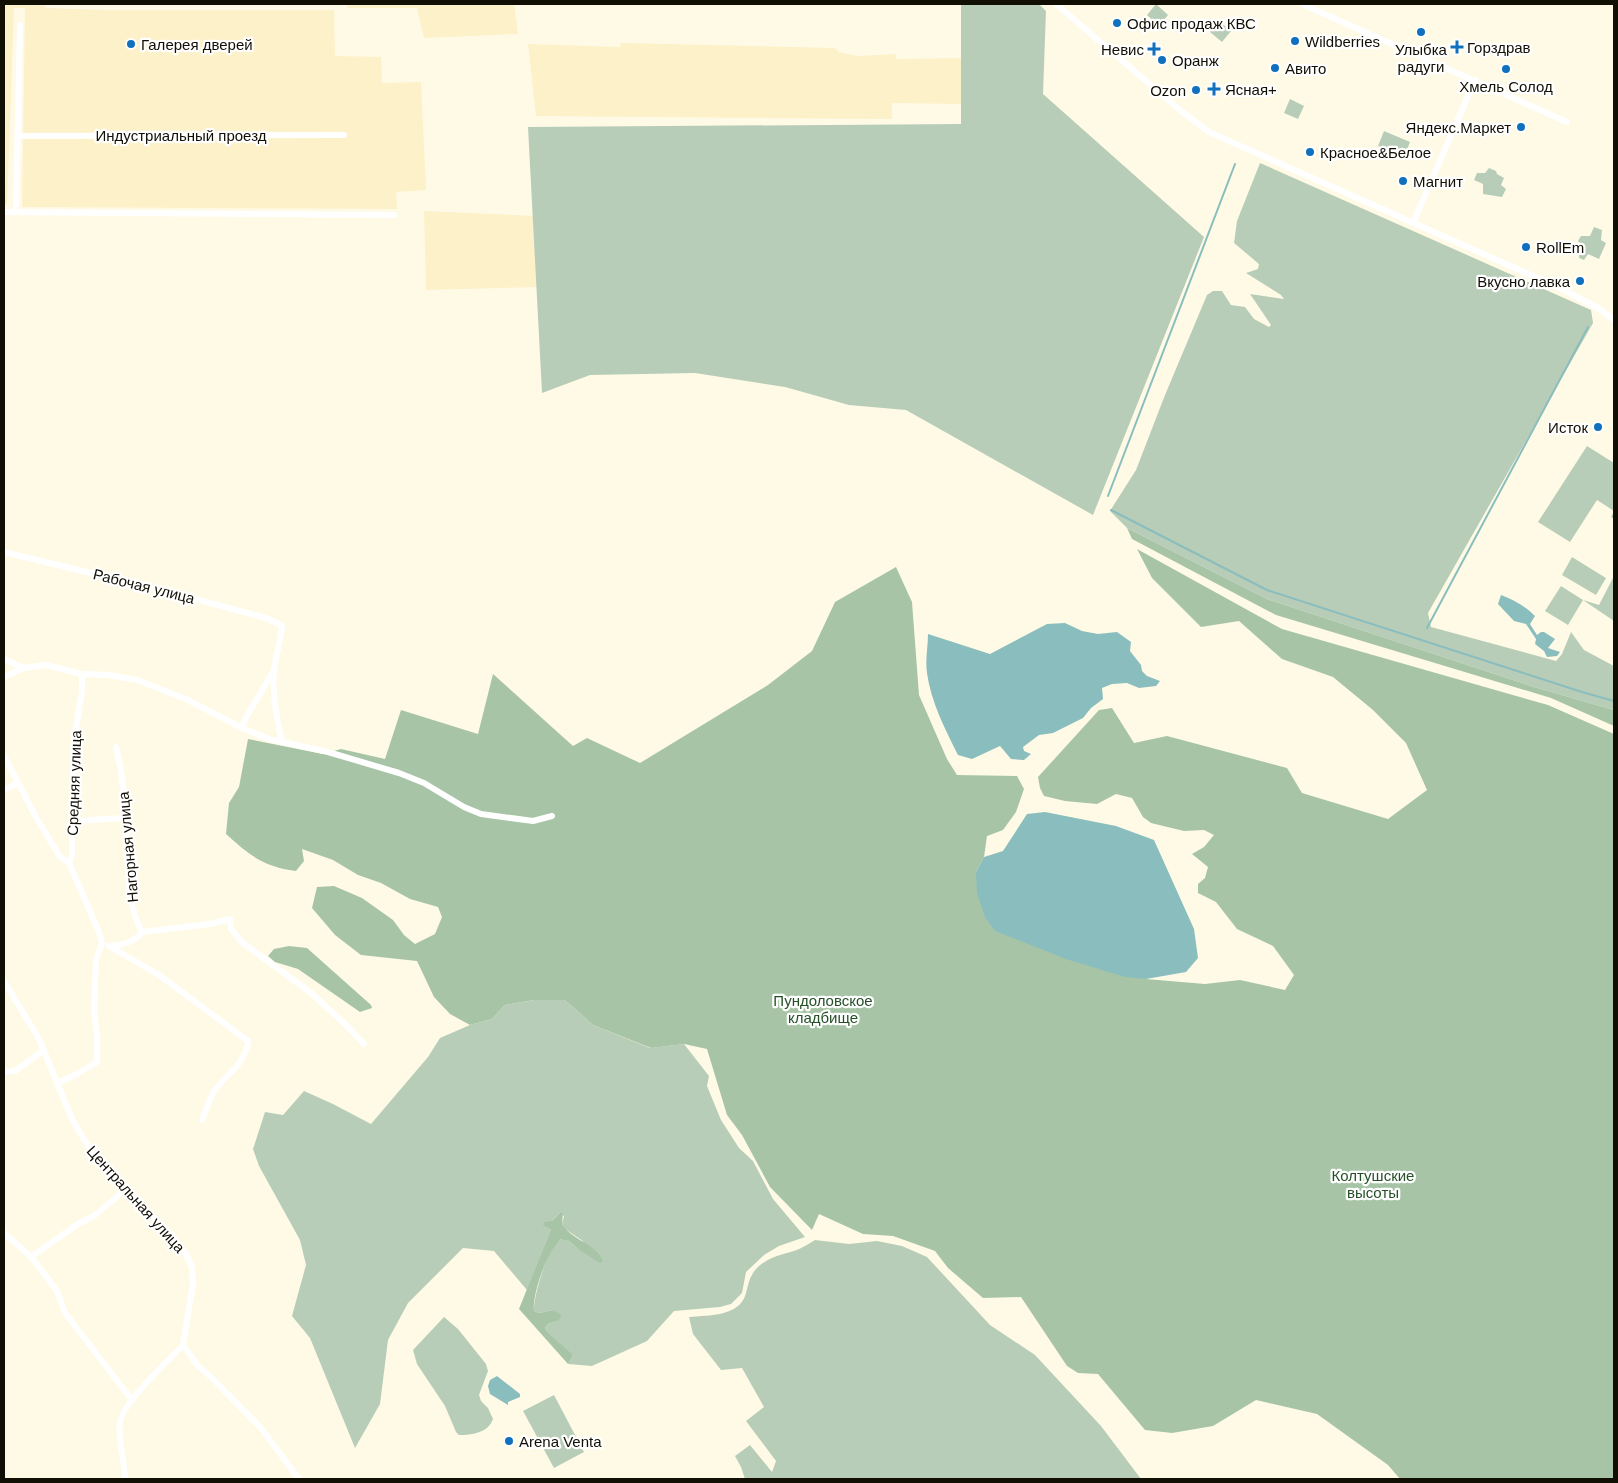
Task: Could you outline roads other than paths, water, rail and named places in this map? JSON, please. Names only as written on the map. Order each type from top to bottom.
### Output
[{"type":"street","points":[[1056,4],[1181,112],[1209,132],[1560,288],[1598,308],[1614,320]]},
{"type":"street","points":[[1302,4],[1567,122]]},
{"type":"street","points":[[16,212],[20,25]]},
{"type":"street","points":[[1413,223],[1475,80]]},
{"type":"street","name":"Индустриальный проезд","points":[[17,136],[344,135]]},
{"type":"street","points":[[4,212],[394,216]]},
{"type":"street","name":"Рабочая улица","points":[[4,552],[269,619],[282,626],[281,640],[274,670]]},
{"type":"street","points":[[4,659],[24,668]]},
{"type":"street","points":[[4,677],[24,668],[46,666],[82,674],[108,675],[138,680],[186,698],[242,728],[269,739],[328,752],[399,773],[424,783],[464,807],[481,814],[533,821],[552,816]]},
{"type":"street","points":[[242,728],[245,719],[274,670]]},
{"type":"street","points":[[274,670],[273,692],[282,742]]},
{"type":"street","name":"Средняя улица","points":[[69,863],[72,854],[73,748],[82,691],[82,674]]},
{"type":"street","name":"Нагорная улица","points":[[116,747],[121,765],[126,818],[129,890],[142,932]]},
{"type":"street","points":[[4,756],[36,818],[60,857],[69,863],[105,944],[159,975],[248,1041],[247,1049],[241,1062],[215,1090],[208,1102],[202,1120]]},
{"type":"street","points":[[4,790],[18,783]]},
{"type":"street","points":[[73,821],[126,818]]},
{"type":"street","points":[[105,944],[119,945],[133,941],[142,932],[210,924],[230,919],[231,929],[243,943],[311,993],[364,1044]]},
{"type":"street","points":[[58,1083],[97,1062],[94,1010],[96,960],[105,944]]},
{"type":"street","name":"Центральная улица","points":[[4,981],[44,1050],[72,1119],[84,1139],[125,1190],[172,1235],[186,1254],[192,1267],[193,1283],[183,1345]]},
{"type":"street","points":[[4,1072],[14,1071],[44,1050]]},
{"type":"street","points":[[31,1257],[78,1224],[94,1216],[125,1190]]},
{"type":"street","points":[[4,1233],[31,1257],[58,1293],[65,1313],[132,1400]]},
{"type":"street","points":[[125,1479],[119,1430],[120,1420],[126,1407],[183,1345],[198,1366],[260,1428],[298,1479]]},
{"type":"water","points":[[1501,595],[1519,604],[1535,616],[1530,624],[1537,635],[1544,632],[1555,639],[1548,648],[1560,652],[1557,656],[1547,657],[1544,651],[1535,644],[1536,639],[1526,624],[1514,621],[1498,604]]},
{"type":"water","points":[[1065,623],[1082,631],[1098,634],[1117,632],[1131,642],[1130,651],[1141,665],[1142,671],[1147,676],[1160,681],[1156,686],[1139,688],[1127,683],[1112,684],[1102,688],[1103,699],[1091,708],[1083,718],[1053,733],[1039,735],[1023,747],[1024,751],[1031,754],[1024,760],[1011,759],[1000,746],[972,759],[958,755],[939,715],[929,684],[926,663],[928,634],[990,654],[1047,624]]},
{"type":"water","points":[[1045,812],[1116,826],[1154,840],[1194,929],[1198,958],[1186,972],[1146,979],[1125,977],[1066,959],[995,931],[985,917],[977,893],[976,872],[984,857],[1003,851],[1027,814]]},
{"type":"water","points":[[497,1376],[520,1394],[520,1397],[508,1402],[508,1405],[490,1394],[488,1386],[490,1380]]},
{"type":"waterway","points":[[1108,496],[1235,164]]},
{"type":"waterway","points":[[1427,628],[1588,327]]},
{"type":"waterway","points":[[1111,510],[1267,590],[1614,701]]},
{"type":"place","name":"Офис продаж КВС","points":[[1117,23]]},
{"type":"place","name":"Улыбка радуги","points":[[1421,32]]},
{"type":"place","name":"Wildberries","points":[[1295,41]]},
{"type":"place","name":"Галерея дверей","points":[[131,44]]},
{"type":"place","name":"Горздрав","points":[[1457,47]]},
{"type":"place","name":"Невис","points":[[1154,49]]},
{"type":"place","name":"Оранж","points":[[1162,60]]},
{"type":"place","name":"Авито","points":[[1275,68]]},
{"type":"place","name":"Хмель Солод","points":[[1506,69]]},
{"type":"place","name":"Ясная+","points":[[1214,89]]},
{"type":"place","name":"Ozon","points":[[1196,90]]},
{"type":"place","name":"Яндекс.Маркет","points":[[1521,127]]},
{"type":"place","name":"Красное&Белое","points":[[1310,152]]},
{"type":"place","name":"Магнит","points":[[1403,181]]},
{"type":"place","name":"RollEm","points":[[1526,247]]},
{"type":"place","name":"Вкусно лавка","points":[[1580,281]]},
{"type":"place","name":"Исток","points":[[1598,427]]},
{"type":"place","name":"Arena Venta","points":[[509,1441]]},
{"type":"park label","name":"Пундоловское кладбище","points":[[823,1008]]},
{"type":"park label","name":"Колтушские высоты","points":[[1373,1184]]}]
